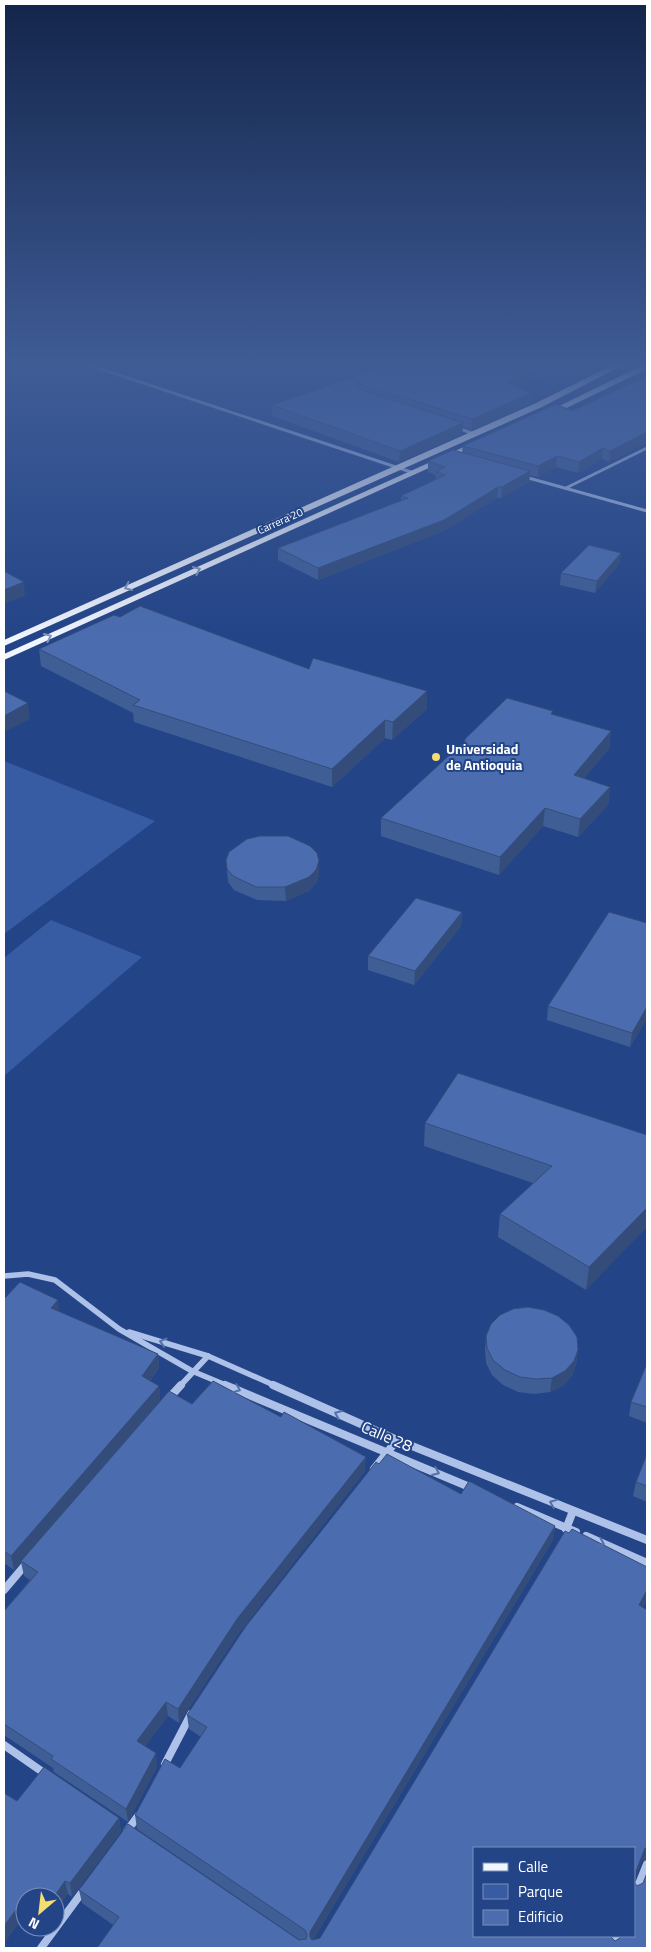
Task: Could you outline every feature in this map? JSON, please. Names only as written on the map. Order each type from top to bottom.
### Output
[{"type":"main road","name":"Carrera 20","points":[[4,643],[423,456]]},
{"type":"main road","name":"Carrera 20","points":[[4,657],[414,473],[457,456]]},
{"type":"street","points":[[365,456],[414,473]]},
{"type":"street","points":[[447,456],[454,458]]},
{"type":"street","points":[[566,488],[631,456]]},
{"type":"street","points":[[521,476],[647,511]]},
{"type":"street","name":"Calle 28","points":[[4,1277],[28,1274],[55,1280],[119,1329],[192,1371],[388,1451],[477,1490]]},
{"type":"street","name":"Calle 28","points":[[119,1329],[208,1356],[397,1440],[647,1540]]},
{"type":"street","points":[[166,1401],[208,1356]]},
{"type":"street","points":[[369,1474],[397,1440]]},
{"type":"street","points":[[513,1505],[647,1563]]},
{"type":"street","points":[[562,1536],[573,1511]]},
{"type":"street","points":[[4,1590],[30,1560]]},
{"type":"street","points":[[159,1776],[196,1708]]},
{"type":"street","points":[[4,1746],[58,1782]]},
{"type":"street","points":[[122,1838],[141,1810]]},
{"type":"street","points":[[120,1824],[136,1835]]},
{"type":"street","points":[[636,1892],[647,1864]]},
{"type":"street","points":[[42,1948],[88,1885]]},
{"type":"green space","points":[[4,761],[155,821],[4,934]]},
{"type":"green space","points":[[51,920],[142,957],[4,1076],[4,958]]},
{"type":"building","points":[[439,456],[475,456],[530,471],[502,487],[498,487],[444,520],[318,568],[278,548],[408,498],[401,496],[445,475],[436,472],[445,467],[428,461]]},
{"type":"building","points":[[501,456],[557,456],[538,466]]},
{"type":"building","points":[[557,456],[589,456],[579,462]]},
{"type":"building","points":[[589,545],[621,553],[597,581],[561,573]]},
{"type":"building","points":[[4,571],[24,582],[4,590]]},
{"type":"building","points":[[140,606],[309,669],[313,658],[427,691],[393,722],[385,720],[332,769],[133,705],[140,700],[39,649],[114,615],[120,617]]},
{"type":"building","points":[[4,691],[28,703],[4,716]]},
{"type":"building","points":[[507,698],[553,711],[551,714],[611,731],[574,775],[610,787],[580,819],[545,808],[500,857],[381,818],[466,740],[464,740]]},
{"type":"building","points":[[260,836],[288,836],[310,846],[317,853],[319,861],[316,870],[309,877],[285,887],[256,887],[233,876],[227,869],[226,860],[229,852],[247,839]]},
{"type":"building","points":[[416,898],[462,912],[415,971],[368,956]]},
{"type":"building","points":[[609,912],[647,923],[647,1007],[632,1033],[548,1006]]},
{"type":"building","points":[[458,1073],[647,1135],[647,1208],[589,1267],[500,1214],[552,1166],[425,1123]]},
{"type":"building","points":[[20,1282],[58,1300],[51,1308],[158,1354],[142,1376],[159,1386],[11,1556],[4,1551],[4,1299]]},
{"type":"building","points":[[528,1307],[544,1310],[558,1316],[569,1325],[577,1337],[578,1350],[574,1361],[565,1371],[552,1378],[520,1377],[505,1370],[493,1360],[487,1348],[486,1336],[491,1324],[500,1315],[513,1309]]},
{"type":"building","points":[[647,1367],[647,1407],[631,1402]]},
{"type":"building","points":[[213,1381],[281,1417],[284,1412],[366,1457],[237,1619],[178,1709],[166,1702],[137,1741],[156,1753],[126,1809],[51,1759],[53,1756],[4,1724],[4,1611],[38,1572],[21,1561],[169,1391],[192,1404]]},
{"type":"building","points":[[387,1454],[461,1494],[469,1481],[555,1526],[310,1932],[310,1937],[312,1940],[320,1938],[565,1531],[569,1533],[572,1529],[647,1567],[647,1590],[639,1605],[647,1610],[647,1848],[645,1848],[636,1871],[636,1847],[473,1847],[473,1937],[611,1937],[615,1941],[620,1937],[636,1937],[636,1884],[637,1886],[643,1883],[647,1873],[647,1948],[97,1948],[119,1917],[79,1890],[128,1824],[299,1940],[306,1939],[305,1930],[135,1815],[165,1759],[180,1768],[207,1727],[187,1715],[246,1626],[376,1462],[379,1464]]},
{"type":"building","points":[[647,1454],[647,1486],[636,1482]]},
{"type":"building","points":[[44,1767],[119,1818],[70,1883],[65,1881],[61,1887],[15,1887],[15,1911],[4,1926],[4,1793],[17,1801]]},
{"type":"place","name":"Universidad de Antioquia","points":[[436,757]]}]
